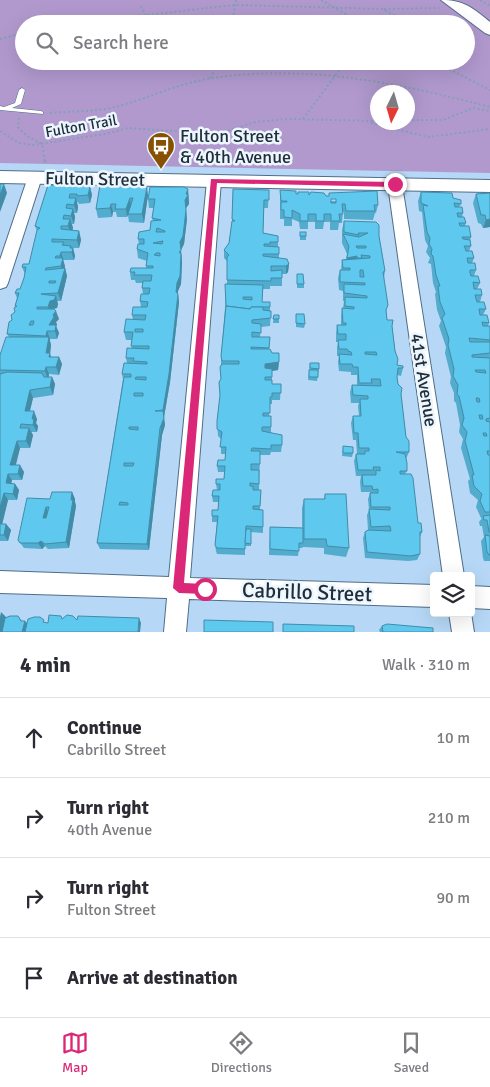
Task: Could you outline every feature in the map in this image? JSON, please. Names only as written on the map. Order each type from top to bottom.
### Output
[{"type":"main road","points":[[448,0],[471,15]]},
{"type":"main road","points":[[475,18],[490,30]]},
{"type":"main road","name":"Fulton Street","points":[[0,177],[40,170],[214,181],[490,186]]},
{"type":"street","points":[[0,283],[40,170]]},
{"type":"street","points":[[175,632],[214,181]]},
{"type":"street","name":"41st Avenue","points":[[395,184],[453,572]]},
{"type":"street","name":"Cabrillo Street","points":[[0,582],[430,596]]},
{"type":"street","points":[[475,597],[490,598]]},
{"type":"street","points":[[461,617],[463,632]]},
{"type":"lane","points":[[3,108],[18,104],[22,90]]},
{"type":"lane","points":[[3,108],[41,113]]},
{"type":"path","points":[[233,15],[236,0]]},
{"type":"path","points":[[321,0],[347,15]]},
{"type":"path","points":[[480,0],[490,6]]},
{"type":"path","points":[[161,15],[235,5],[337,9],[462,8]]},
{"type":"path","points":[[141,6],[145,15]]},
{"type":"path","points":[[383,9],[394,15]]},
{"type":"path","points":[[0,38],[15,35]]},
{"type":"path","points":[[210,78],[215,70]]},
{"type":"path","points":[[303,119],[340,70]]},
{"type":"path","points":[[451,70],[490,90]]},
{"type":"path","points":[[41,113],[78,112],[109,108],[210,78],[285,72],[336,76],[422,89],[490,107]]},
{"type":"path","points":[[415,120],[443,120],[473,108],[490,111]]},
{"type":"path","points":[[19,111],[18,127],[27,136],[42,144],[40,170]]},
{"type":"path","name":"Fulton Trail","points":[[0,131],[20,143],[42,144],[128,128],[217,134],[255,122],[303,119],[370,122]]},
{"type":"path","points":[[367,122],[428,137],[490,129]]},
{"type":"shaded area","points":[[0,0],[490,0],[490,173],[0,163]]},
{"type":"building","points":[[0,184],[4,184],[0,195]]},
{"type":"building","points":[[48,185],[90,187],[88,195],[77,196],[77,194],[70,194],[69,198],[76,198],[74,205],[67,204],[66,208],[73,209],[71,216],[64,215],[63,219],[70,219],[68,226],[61,226],[61,229],[79,231],[77,240],[52,239],[52,242],[64,242],[62,245],[73,248],[72,252],[61,252],[60,256],[56,256],[55,258],[63,258],[61,266],[46,268],[45,270],[65,268],[58,293],[41,294],[56,296],[54,300],[50,301],[48,307],[37,307],[37,309],[54,309],[56,311],[49,325],[56,325],[55,331],[47,331],[46,336],[7,334],[9,322],[12,320],[11,315],[15,312],[14,308],[17,306],[15,306],[19,293],[15,293],[17,289],[20,289],[24,278],[26,267],[22,267],[23,264],[29,264],[37,230],[40,228],[35,226]]},
{"type":"building","points":[[100,185],[147,187],[142,214],[128,214],[133,198],[130,198],[126,209],[115,209],[116,204],[111,204],[110,208],[96,209]]},
{"type":"building","points":[[150,187],[184,187],[188,189],[186,194],[188,195],[185,200],[186,210],[183,236],[180,242],[180,276],[177,283],[176,292],[178,294],[169,374],[163,410],[155,411],[163,411],[164,418],[160,428],[147,544],[97,543],[124,377],[131,377],[131,374],[122,374],[124,363],[147,364],[147,362],[133,361],[134,358],[126,358],[127,348],[149,349],[149,346],[131,346],[133,332],[124,332],[126,319],[145,320],[146,315],[132,315],[133,307],[147,307],[148,302],[140,301],[141,294],[149,294],[150,288],[142,288],[143,281],[151,281],[152,275],[134,275],[135,272],[130,272],[131,268],[153,268],[153,266],[146,266],[148,253],[137,249],[138,244],[144,244],[144,239],[138,239],[139,232],[150,230],[151,221],[161,220],[152,218],[155,199],[148,199]],"holes":[[[157,228],[165,232],[156,232]],[[135,329],[143,329],[143,332],[135,332]],[[136,377],[146,377],[146,380],[135,379]],[[134,393],[143,393],[143,396],[134,396]],[[129,427],[138,427],[138,430],[129,429]],[[124,463],[134,463],[133,466],[124,466]],[[120,502],[128,503],[128,505],[119,505]]]},
{"type":"building","points":[[233,189],[269,190],[269,200],[264,200],[263,233],[278,236],[278,242],[270,242],[270,244],[264,244],[264,246],[279,247],[279,254],[263,254],[263,256],[287,259],[289,264],[286,266],[271,266],[271,271],[282,270],[282,278],[271,278],[271,281],[227,280],[227,257],[229,255],[224,250],[229,243],[232,221],[235,221],[232,219]]},
{"type":"building","points":[[280,190],[296,191],[296,194],[298,192],[309,192],[309,195],[311,192],[324,193],[326,196],[329,196],[329,193],[377,191],[378,205],[374,205],[375,211],[346,211],[345,204],[342,204],[343,214],[339,214],[340,221],[331,221],[331,214],[324,214],[324,221],[316,221],[316,214],[308,214],[308,221],[300,221],[300,214],[292,210],[292,218],[284,217],[284,210],[281,210],[281,202],[287,201],[281,201]],"holes":[[[331,199],[336,199],[336,203],[331,203]]]},
{"type":"building","points":[[421,192],[452,193],[453,198],[461,200],[461,204],[454,203],[455,207],[462,207],[463,213],[457,213],[458,217],[464,217],[466,223],[459,223],[460,226],[469,226],[471,237],[462,237],[463,239],[470,240],[471,246],[464,246],[466,251],[472,251],[474,258],[467,258],[468,263],[475,263],[476,270],[470,270],[470,273],[471,276],[478,276],[480,283],[473,282],[474,289],[481,289],[482,295],[475,295],[477,302],[484,302],[486,309],[479,309],[480,315],[487,315],[489,323],[482,322],[483,326],[490,326],[490,340],[469,338],[470,342],[490,342],[490,353],[472,355],[472,357],[490,358],[490,418],[486,419],[486,421],[490,422],[490,451],[487,451],[488,455],[490,455],[490,512],[485,512],[480,501],[482,494],[474,486],[472,475],[474,475],[465,441],[467,432],[462,425],[464,418],[457,394],[458,385],[453,376],[454,369],[448,345],[449,339],[442,318],[445,314],[440,302],[438,286],[440,286],[431,254],[430,238],[427,232],[423,205],[428,206],[421,203]],"holes":[[[475,370],[485,370],[486,373],[476,372]]]},
{"type":"building","points":[[490,193],[490,219],[486,220],[485,215],[481,215],[476,194]]},
{"type":"building","points":[[344,221],[376,222],[379,225],[388,305],[386,310],[387,320],[393,320],[395,351],[398,359],[397,365],[403,366],[403,368],[398,368],[397,377],[398,384],[402,388],[406,437],[409,441],[409,452],[396,452],[405,454],[407,463],[407,471],[400,471],[400,474],[411,474],[413,478],[418,523],[421,523],[422,532],[420,532],[420,554],[411,556],[367,552],[365,532],[368,530],[391,531],[390,526],[371,527],[369,509],[390,510],[390,507],[371,507],[370,493],[378,493],[378,489],[373,490],[372,486],[363,486],[362,475],[376,475],[376,470],[380,471],[380,467],[373,467],[374,470],[358,470],[356,454],[365,454],[365,451],[369,451],[369,448],[359,448],[358,433],[354,433],[353,416],[361,416],[360,399],[368,399],[368,396],[353,395],[352,385],[381,386],[380,379],[371,379],[372,383],[359,383],[358,367],[353,367],[352,364],[340,364],[339,354],[352,355],[347,349],[339,349],[338,340],[346,340],[346,334],[338,334],[337,325],[346,325],[346,323],[343,323],[342,308],[354,309],[354,307],[345,306],[345,297],[367,298],[367,296],[344,293],[344,284],[365,285],[365,283],[340,282],[340,270],[350,270],[350,268],[343,268],[342,260],[370,258],[370,256],[361,255],[362,258],[357,258],[357,256],[347,258],[349,246],[343,234],[359,237],[368,233],[358,233],[359,235],[344,232]],"holes":[[[356,246],[366,246],[366,248],[357,248]],[[360,270],[363,270],[364,277],[360,277]],[[365,352],[376,352],[377,355],[365,354]]]},
{"type":"building","points":[[300,232],[306,232],[306,236],[300,236]]},
{"type":"building","points":[[297,274],[303,274],[304,284],[297,284]]},
{"type":"building","points":[[225,284],[263,285],[262,302],[270,302],[270,307],[251,307],[250,309],[226,306]],"holes":[[[243,297],[252,297],[252,300],[243,299]]]},
{"type":"building","points":[[226,306],[250,309],[251,307],[263,307],[263,310],[271,311],[271,318],[252,320],[252,323],[261,324],[261,333],[252,332],[252,337],[270,337],[269,348],[251,347],[251,349],[270,349],[272,353],[279,353],[279,362],[265,364],[265,368],[272,369],[272,377],[265,377],[265,380],[272,380],[272,384],[281,384],[281,393],[272,393],[272,397],[270,397],[270,413],[263,413],[263,416],[271,416],[271,427],[262,427],[262,431],[282,435],[282,445],[271,445],[271,449],[252,448],[251,451],[260,451],[260,464],[251,464],[251,470],[259,470],[259,484],[250,483],[250,486],[253,486],[253,490],[261,490],[260,506],[253,506],[253,509],[263,510],[263,527],[246,526],[245,549],[217,548],[215,545],[218,516],[212,516],[212,510],[218,510],[219,496],[212,496],[213,490],[220,490],[220,484],[216,484],[216,479],[224,479],[225,466],[217,466],[218,460],[225,460],[226,447],[220,447],[222,432],[217,429],[220,395],[219,382],[221,379],[220,367],[222,364],[239,364],[239,361],[222,361]]},
{"type":"building","points":[[296,314],[304,314],[305,324],[296,323]]},
{"type":"building","points":[[274,315],[279,315],[279,319],[273,319]]},
{"type":"building","points":[[6,337],[49,337],[46,353],[50,353],[49,357],[59,357],[56,367],[46,367],[45,371],[0,370],[0,355]]},
{"type":"building","points":[[310,363],[319,363],[319,369],[310,368]]},
{"type":"building","points":[[309,370],[318,370],[318,377],[309,377]]},
{"type":"building","points":[[7,372],[42,373],[44,377],[52,377],[50,387],[30,390],[25,411],[34,411],[33,425],[21,424],[20,428],[29,428],[26,441],[17,441],[10,465],[20,465],[18,474],[8,474],[6,483],[15,484],[13,494],[4,493],[0,508],[0,374]]},
{"type":"building","points":[[343,446],[353,447],[353,453],[343,453]]},
{"type":"building","points":[[52,492],[72,492],[71,500],[73,500],[66,542],[45,544],[41,541],[38,543],[20,543],[18,540],[27,498],[50,499]],"holes":[[[46,507],[49,507],[46,518],[43,518]]]},
{"type":"building","points":[[325,494],[346,494],[349,548],[327,546],[326,539],[304,539],[304,499],[325,499]]},
{"type":"building","points":[[490,515],[489,532],[487,520],[484,520],[483,516]]},
{"type":"building","points":[[0,524],[6,524],[4,535],[0,535]]},
{"type":"building","points":[[270,527],[303,528],[303,543],[299,543],[299,551],[270,549]]},
{"type":"building","points":[[246,529],[251,529],[251,544],[245,543]]},
{"type":"building","points":[[485,535],[490,536],[490,555],[487,552]]},
{"type":"building","points":[[49,615],[61,616],[62,619],[67,615],[73,616],[77,620],[78,616],[139,618],[138,632],[25,632],[28,619],[40,617],[44,620],[43,622],[48,623]]},
{"type":"building","points":[[18,616],[21,621],[25,621],[22,632],[2,632],[5,618]]},
{"type":"building","points":[[204,620],[273,622],[273,632],[204,632]]},
{"type":"building","points":[[283,624],[354,626],[354,632],[283,632]]},
{"type":"building","points":[[387,624],[433,628],[433,632],[383,632],[382,626]]},
{"type":"place","name":"Fulton Street & 40th Avenue","points":[[161,170]]},
{"type":"route","points":[[205,589],[179,588],[214,181],[395,184]]}]
